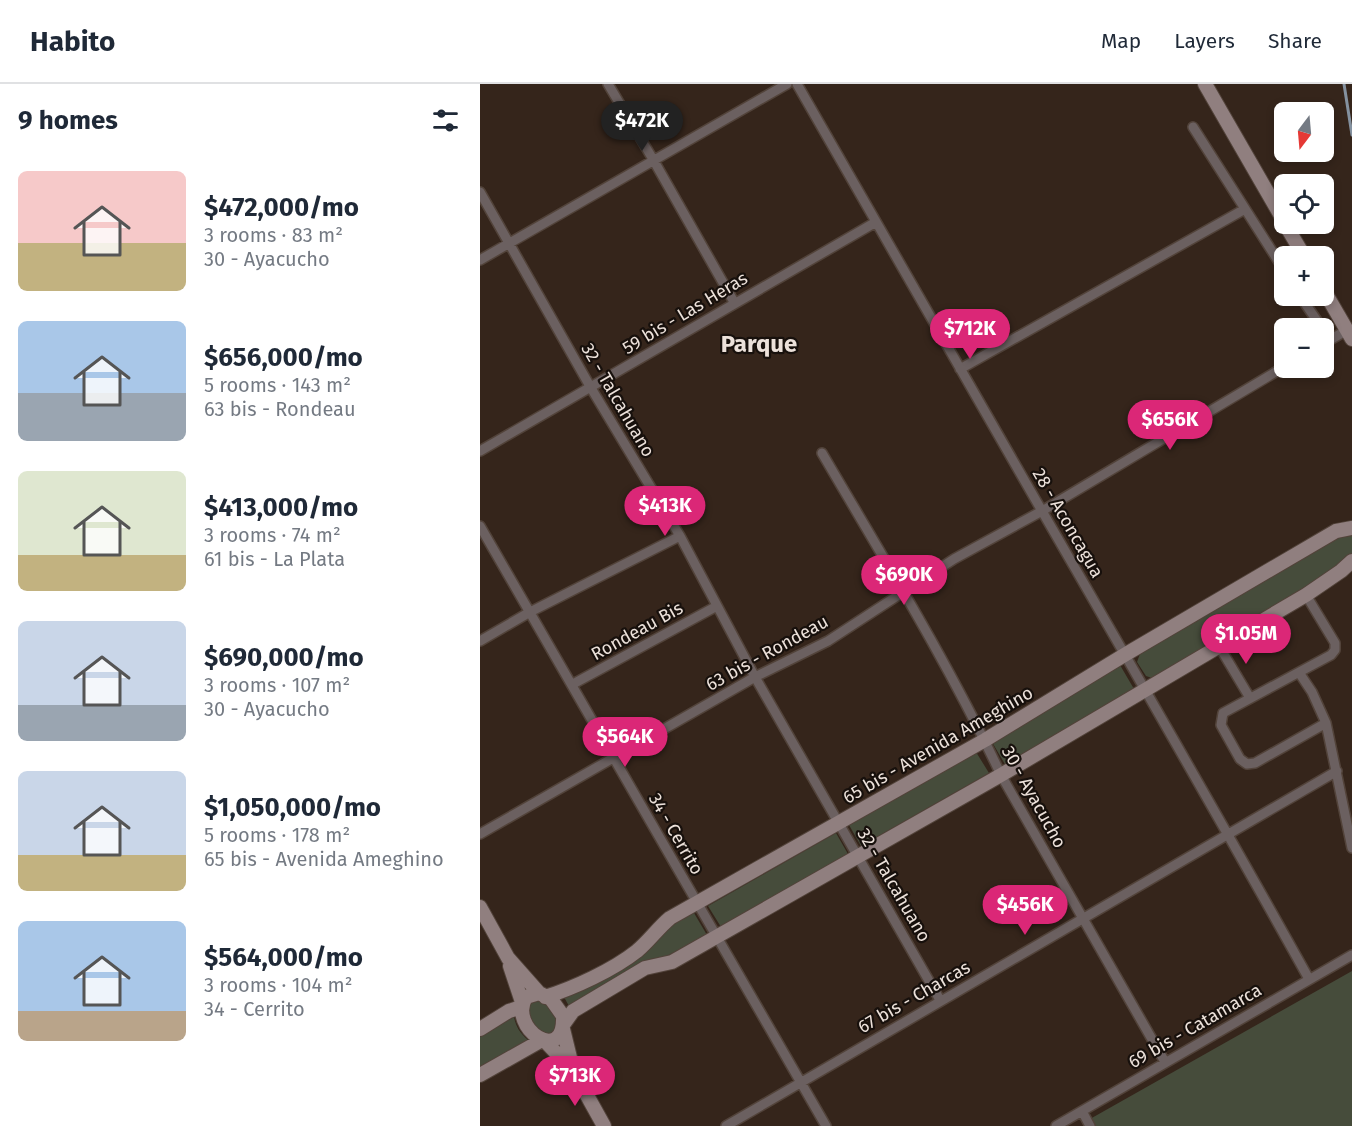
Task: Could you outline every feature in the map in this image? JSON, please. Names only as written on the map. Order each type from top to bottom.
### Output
[{"type":"main road","points":[[1205,84],[1274,203]]},
{"type":"main road","points":[[1333,306],[1349,334]]},
{"type":"main road","name":"65 bis - Avenida Ameghino","points":[[542,995],[563,991],[614,965],[637,951],[670,918],[985,740],[1126,654],[1348,530]]},
{"type":"main road","points":[[480,1075],[543,1041],[556,1040],[573,1011],[645,968],[672,962],[717,938],[1001,775],[1306,594],[1341,572],[1352,561]]},
{"type":"main road","points":[[480,907],[508,958],[522,1017],[527,1027],[574,1072]]},
{"type":"main road","points":[[508,958],[542,995],[558,1007],[563,1016],[563,1027],[574,1072],[604,1126]]},
{"type":"main road","points":[[480,1029],[521,1005],[526,997],[542,995]]},
{"type":"street","points":[[608,84],[734,302]]},
{"type":"street","points":[[480,260],[787,84]]},
{"type":"street","name":"28 - Aconcagua","points":[[797,84],[1126,654],[1144,690],[1309,979]]},
{"type":"street","points":[[1193,127],[1274,254]]},
{"type":"street","name":"32 - Talcahuano","points":[[480,192],[591,388],[680,536],[755,677],[940,1000]]},
{"type":"street","points":[[960,369],[1245,208]]},
{"type":"street","name":"59 bis - Las Heras","points":[[480,451],[591,388],[734,302],[876,222]]},
{"type":"street","points":[[1334,339],[1349,334]]},
{"type":"street","name":"63 bis - Rondeau","points":[[480,834],[755,677],[828,641],[954,559],[1042,511],[1274,373]]},
{"type":"street","name":"30 - Ayacucho","points":[[822,453],[903,591],[985,740],[1001,775],[1166,1062]]},
{"type":"street","name":"34 - Cerrito","points":[[480,526],[826,1126]]},
{"type":"street","points":[[480,641],[530,612],[680,536]]},
{"type":"street","points":[[1306,594],[1335,643],[1335,650],[1331,655],[1300,674],[1224,713],[1221,725],[1240,759],[1247,764],[1255,763],[1326,723]]},
{"type":"street","name":"Rondeau Bis","points":[[573,684],[717,606]]},
{"type":"street","points":[[1219,646],[1250,698]]},
{"type":"street","points":[[1300,674],[1312,692],[1326,723],[1352,848]]},
{"type":"street","name":"67 bis - Charcas","points":[[726,1126],[1337,771]]},
{"type":"street","name":"69 bis - Catamarca","points":[[1056,1126],[1352,955]]},
{"type":"street","points":[[1082,1111],[1090,1126]]},
{"type":"green space","points":[[1343,535],[1352,536],[1352,556],[1308,587],[1152,678],[1146,676],[1137,662],[1141,651]]},
{"type":"green space","points":[[1120,665],[1134,689],[1006,766],[992,742]]},
{"type":"green space","points":[[976,752],[989,773],[861,846],[849,825]]},
{"type":"green space","points":[[836,833],[848,854],[721,927],[708,906]]},
{"type":"green space","points":[[694,913],[707,935],[665,957],[651,959],[570,1008],[564,997],[597,981],[667,927]]},
{"type":"green space","points":[[1352,971],[1352,1126],[1094,1126],[1090,1119]]},
{"type":"green space","points":[[533,1000],[541,1000],[555,1010],[559,1025],[551,1034],[540,1030],[532,1022],[529,1011]]},
{"type":"green space","points":[[514,1017],[519,1030],[528,1040],[480,1067],[480,1037]]},
{"type":"waterway","points":[[1344,84],[1352,135]]},
{"type":"district","name":"Parque","points":[[759,344]]}]
